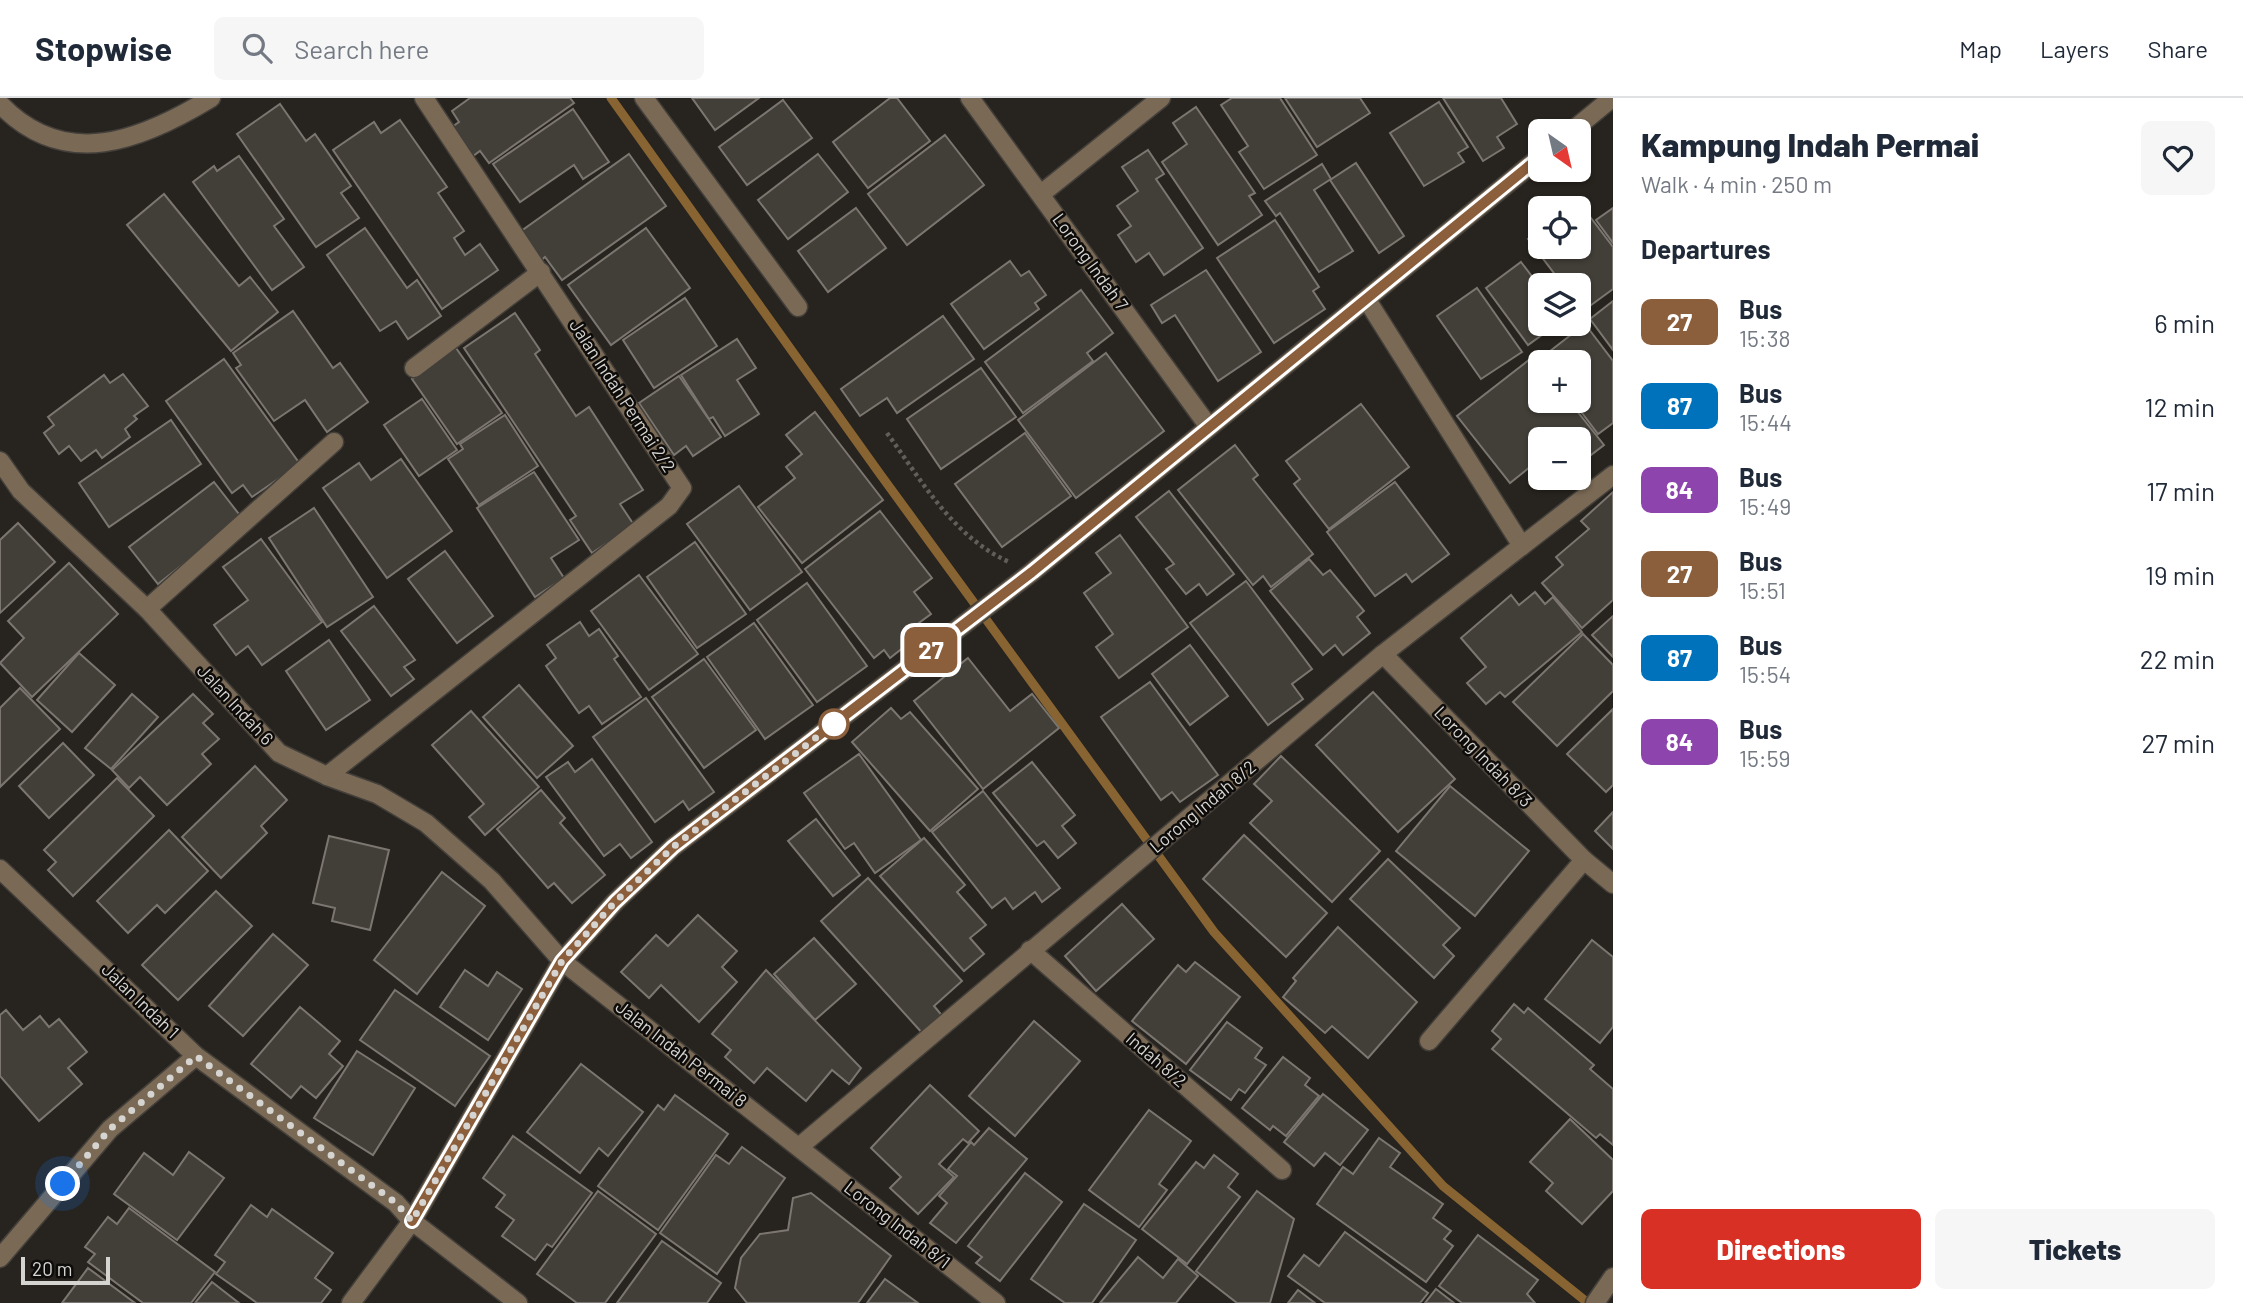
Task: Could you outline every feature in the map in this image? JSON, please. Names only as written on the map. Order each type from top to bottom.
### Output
[{"type":"street","points":[[0,104],[18,123],[60,142],[103,144],[160,128],[211,98]]},
{"type":"street","name":"Jalan Indah Permai 2/2","points":[[327,776],[669,506],[682,488],[424,98]]},
{"type":"street","points":[[644,98],[798,307]]},
{"type":"street","name":"Lorong Indah 7","points":[[970,98],[1209,427]]},
{"type":"street","points":[[1041,194],[1161,98]]},
{"type":"street","points":[[1587,119],[1612,98]]},
{"type":"street","points":[[351,1303],[412,1221],[562,961],[615,902],[673,847],[1032,572],[1528,167]]},
{"type":"street","points":[[414,368],[541,272]]},
{"type":"street","points":[[1367,300],[1522,546]]},
{"type":"street","points":[[147,609],[334,442]]},
{"type":"street","name":"Jalan Indah 6","points":[[0,461],[21,491],[147,609],[279,753],[327,776],[377,794],[426,823],[492,881],[562,961]]},
{"type":"street","name":"Lorong Indah 8/2","points":[[799,1147],[1383,654],[1613,475]]},
{"type":"street","name":"Lorong Indah 8/3","points":[[1383,654],[1584,860],[1613,884]]},
{"type":"street","points":[[1429,1041],[1584,860]]},
{"type":"street","name":"Jalan Indah 1","points":[[0,869],[196,1056],[396,1203],[412,1221]]},
{"type":"street","name":"Indah 8/2","points":[[1030,950],[1282,1170]]},
{"type":"street","name":"Jalan Indah Permai 8","points":[[562,961],[799,1147]]},
{"type":"street","points":[[0,1258],[110,1129],[196,1056]]},
{"type":"street","name":"Lorong Indah 8/1","points":[[799,1147],[996,1303]]},
{"type":"street","points":[[412,1221],[519,1303]]},
{"type":"street","points":[[1595,1303],[1609,1282]]},
{"type":"path","points":[[887,433],[957,528],[990,553],[1032,572]]},
{"type":"building","points":[[470,98],[570,98],[574,103],[489,163],[480,151],[473,156],[452,127],[459,122],[452,111]]},
{"type":"building","points":[[692,98],[759,98],[715,130]]},
{"type":"building","points":[[890,98],[897,98],[930,141],[868,188],[833,142]]},
{"type":"building","points":[[1232,98],[1280,98],[1317,155],[1264,189],[1239,152],[1248,146],[1221,105]]},
{"type":"building","points":[[1285,98],[1360,98],[1370,113],[1317,147]]},
{"type":"building","points":[[1443,98],[1501,98],[1517,124],[1497,137],[1504,148],[1483,161]]},
{"type":"building","points":[[783,100],[812,138],[747,185],[719,147]]},
{"type":"building","points":[[1439,102],[1468,147],[1458,153],[1464,162],[1424,186],[1390,133]]},
{"type":"building","points":[[280,104],[306,141],[315,134],[351,186],[341,193],[359,218],[316,247],[237,134]]},
{"type":"building","points":[[1196,107],[1255,193],[1249,196],[1262,215],[1218,245],[1162,162],[1187,144],[1173,123]]},
{"type":"building","points":[[573,109],[609,162],[583,179],[574,165],[520,202],[493,164]]},
{"type":"building","points":[[400,120],[447,187],[438,193],[464,231],[454,238],[465,255],[480,244],[498,270],[442,309],[333,150],[374,122],[381,133]]},
{"type":"building","points":[[945,135],[984,185],[907,245],[868,194]]},
{"type":"building","points":[[1148,150],[1164,174],[1156,179],[1203,248],[1164,275],[1149,253],[1136,262],[1118,235],[1131,226],[1117,206],[1138,191],[1122,167]]},
{"type":"building","points":[[629,154],[666,206],[562,280],[545,257],[538,263],[517,234]]},
{"type":"building","points":[[818,154],[848,192],[788,239],[758,200]]},
{"type":"building","points":[[239,156],[284,219],[274,226],[304,267],[272,290],[193,182],[214,166],[217,171]]},
{"type":"building","points":[[1356,163],[1404,236],[1379,253],[1330,180]]},
{"type":"building","points":[[1322,164],[1331,179],[1314,190],[1353,251],[1319,272],[1280,213],[1276,216],[1265,201]]},
{"type":"building","points":[[164,194],[239,286],[250,277],[278,312],[231,351],[127,225]]},
{"type":"building","points":[[856,208],[886,248],[828,292],[798,251]]},
{"type":"building","points":[[1613,208],[1613,243],[1596,220]]},
{"type":"building","points":[[1591,218],[1613,247],[1613,289],[1591,305],[1591,273],[1554,273],[1543,259],[1591,259]]},
{"type":"building","points":[[1275,220],[1319,287],[1313,291],[1325,309],[1274,343],[1217,258]]},
{"type":"building","points":[[365,228],[407,288],[417,280],[441,316],[408,339],[396,321],[380,331],[327,255]]},
{"type":"building","points":[[646,228],[690,288],[611,345],[568,285]]},
{"type":"building","points":[[1010,261],[1021,276],[1029,271],[1046,295],[1035,303],[1039,309],[984,349],[951,304]]},
{"type":"building","points":[[1521,262],[1529,273],[1528,336],[1540,336],[1528,345],[1486,288]]},
{"type":"building","points":[[1206,270],[1261,352],[1218,381],[1175,315],[1162,323],[1151,305]]},
{"type":"building","points":[[1477,288],[1522,352],[1481,379],[1437,316]]},
{"type":"building","points":[[1081,290],[1113,333],[1087,353],[1093,361],[1023,413],[985,362]]},
{"type":"building","points":[[685,298],[717,346],[654,388],[623,340]]},
{"type":"building","points":[[1613,301],[1613,350],[1591,320]]},
{"type":"building","points":[[293,311],[333,368],[340,363],[368,402],[327,432],[305,400],[274,421],[236,368],[241,365],[233,353]]},
{"type":"building","points":[[515,313],[540,350],[535,354],[576,416],[589,407],[643,490],[620,504],[634,525],[592,553],[570,520],[576,516],[464,348]]},
{"type":"building","points":[[943,316],[974,359],[897,413],[887,398],[860,416],[841,389]]},
{"type":"building","points":[[1591,332],[1613,361],[1613,423],[1598,434],[1582,413],[1591,413],[1591,350],[1551,350],[1569,336],[1591,336]]},
{"type":"building","points":[[737,339],[756,368],[737,380],[759,414],[725,436],[713,417],[709,419],[681,375]]},
{"type":"building","points":[[456,348],[502,413],[457,444],[412,379]]},
{"type":"building","points":[[1106,353],[1164,431],[1076,498],[1018,420]]},
{"type":"building","points":[[224,359],[300,464],[252,497],[243,485],[232,493],[166,401]]},
{"type":"building","points":[[1528,361],[1528,413],[1579,413],[1590,427],[1528,427],[1528,469],[1510,483],[1457,416]]},
{"type":"building","points":[[981,368],[1016,417],[941,469],[907,419]]},
{"type":"building","points":[[123,374],[148,406],[134,416],[137,419],[125,429],[130,437],[102,458],[96,450],[81,461],[69,446],[59,454],[44,433],[54,425],[48,417],[104,375],[110,383]]},
{"type":"building","points":[[679,376],[721,437],[693,456],[686,446],[674,455],[639,403]]},
{"type":"building","points":[[422,399],[457,450],[419,476],[384,425]]},
{"type":"building","points":[[1361,404],[1409,467],[1329,529],[1294,484],[1300,479],[1286,461]]},
{"type":"building","points":[[815,412],[883,500],[802,563],[758,507],[795,478],[786,467],[802,454],[786,435]]},
{"type":"building","points":[[505,415],[538,466],[479,505],[448,459],[463,449],[460,444]]},
{"type":"building","points":[[171,420],[201,464],[109,527],[79,483]]},
{"type":"building","points":[[1591,429],[1604,445],[1591,455]]},
{"type":"building","points":[[1025,433],[1071,496],[1002,547],[955,484]]},
{"type":"building","points":[[1235,445],[1258,475],[1253,479],[1313,554],[1271,587],[1263,576],[1253,585],[1178,490]]},
{"type":"building","points":[[401,459],[452,531],[387,578],[323,488],[359,463],[371,480]]},
{"type":"building","points":[[534,472],[579,540],[551,558],[564,578],[535,597],[477,508]]},
{"type":"building","points":[[214,482],[242,518],[158,584],[129,547]]},
{"type":"building","points":[[1395,482],[1449,554],[1412,582],[1406,574],[1375,596],[1327,532]]},
{"type":"building","points":[[739,486],[802,572],[750,610],[687,524]]},
{"type":"building","points":[[1169,491],[1234,574],[1207,595],[1199,584],[1186,594],[1166,569],[1174,564],[1136,517]]},
{"type":"building","points":[[1613,492],[1613,600],[1582,628],[1542,583],[1563,565],[1556,557],[1589,529],[1581,521]]},
{"type":"building","points":[[314,508],[373,597],[327,627],[269,538]]},
{"type":"building","points":[[880,511],[932,578],[914,592],[931,614],[908,631],[914,639],[890,658],[884,650],[874,658],[805,569]]},
{"type":"building","points":[[18,523],[55,562],[0,613],[0,540]]},
{"type":"building","points":[[1120,535],[1188,627],[1119,678],[1096,647],[1113,634],[1084,593],[1111,573],[1096,553]]},
{"type":"building","points":[[261,539],[322,622],[262,665],[248,646],[236,655],[214,625],[248,600],[223,567]]},
{"type":"building","points":[[695,542],[746,614],[697,648],[647,577]]},
{"type":"building","points":[[445,551],[493,616],[457,643],[408,579]]},
{"type":"building","points":[[1309,559],[1323,575],[1330,570],[1364,611],[1357,617],[1370,633],[1343,655],[1335,645],[1323,655],[1270,591]]},
{"type":"building","points":[[69,563],[118,614],[32,697],[0,663],[24,638],[8,621]]},
{"type":"building","points":[[639,575],[698,654],[649,690],[591,611]]},
{"type":"building","points":[[1246,581],[1312,669],[1292,684],[1303,699],[1268,725],[1190,623]]},
{"type":"building","points":[[807,583],[867,666],[817,702],[757,620]]},
{"type":"building","points":[[1535,592],[1545,604],[1553,597],[1582,632],[1505,697],[1500,692],[1486,704],[1467,683],[1486,667],[1461,638],[1511,595],[1519,605]]},
{"type":"building","points":[[374,606],[415,660],[404,667],[414,679],[391,696],[341,631]]},
{"type":"building","points":[[1613,616],[1613,657],[1592,635]]},
{"type":"building","points":[[580,622],[589,636],[599,629],[618,656],[614,659],[641,697],[602,724],[589,706],[579,713],[546,666],[556,658],[547,645]]},
{"type":"building","points":[[754,623],[813,705],[765,739],[707,657]]},
{"type":"building","points":[[1583,634],[1613,665],[1613,691],[1557,746],[1513,702]]},
{"type":"building","points":[[329,640],[370,700],[326,730],[286,671]]},
{"type":"building","points":[[1190,645],[1228,696],[1190,725],[1152,674]]},
{"type":"building","points":[[79,653],[115,685],[72,732],[37,700]]},
{"type":"building","points":[[968,658],[1010,711],[1032,694],[1059,728],[983,789],[914,701]]},
{"type":"building","points":[[704,659],[756,730],[704,768],[652,697]]},
{"type":"building","points":[[1150,682],[1218,775],[1180,802],[1172,792],[1161,800],[1101,717]]},
{"type":"building","points":[[519,685],[573,746],[537,778],[483,717]]},
{"type":"building","points":[[20,688],[60,729],[0,787],[0,708]]},
{"type":"building","points":[[1373,692],[1455,779],[1398,832],[1316,745]]},
{"type":"building","points":[[132,694],[158,717],[111,769],[85,748]]},
{"type":"building","points":[[193,694],[213,714],[203,723],[219,739],[202,754],[211,764],[167,805],[140,777],[129,788],[112,770]]},
{"type":"building","points":[[646,698],[714,792],[689,810],[683,801],[655,822],[593,737]]},
{"type":"building","points":[[891,708],[901,719],[910,712],[978,789],[930,831],[852,742]]},
{"type":"building","points":[[1613,709],[1613,785],[1606,792],[1567,754]]},
{"type":"building","points":[[471,711],[539,787],[485,835],[469,817],[484,804],[432,745]]},
{"type":"building","points":[[63,743],[94,775],[49,818],[19,786]]},
{"type":"building","points":[[859,754],[921,840],[875,873],[854,843],[845,849],[804,793]]},
{"type":"building","points":[[1281,756],[1380,851],[1332,902],[1250,823],[1272,801],[1254,784]]},
{"type":"building","points":[[592,759],[652,842],[631,858],[620,844],[604,856],[546,777],[568,762],[575,772]]},
{"type":"building","points":[[1032,762],[1075,815],[1062,826],[1076,843],[1058,858],[1044,841],[1037,846],[993,793]]},
{"type":"building","points":[[255,766],[287,800],[261,826],[267,833],[221,878],[182,837]]},
{"type":"building","points":[[117,778],[154,816],[73,896],[48,870],[56,862],[44,850]]},
{"type":"building","points":[[1450,786],[1529,851],[1475,916],[1396,851]]},
{"type":"building","points":[[541,790],[565,818],[560,823],[605,875],[572,903],[554,883],[548,888],[497,829]]},
{"type":"building","points":[[983,791],[1060,888],[1042,902],[1035,892],[1013,909],[1005,898],[992,908],[932,832]]},
{"type":"building","points":[[1613,812],[1613,849],[1595,831]]},
{"type":"building","points":[[816,819],[860,875],[833,896],[788,841]]},
{"type":"building","points":[[169,830],[208,871],[165,913],[157,905],[128,933],[97,901]]},
{"type":"building","points":[[1244,835],[1327,913],[1286,957],[1203,879]]},
{"type":"building","points":[[329,836],[389,850],[370,930],[332,921],[335,908],[313,903]]},
{"type":"building","points":[[924,838],[965,885],[957,892],[986,925],[970,938],[984,954],[964,971],[880,876]]},
{"type":"building","points":[[1388,859],[1460,928],[1443,945],[1454,956],[1434,978],[1350,899]]},
{"type":"building","points":[[442,872],[485,906],[417,994],[374,960]]},
{"type":"building","points":[[868,878],[962,981],[934,1006],[944,1018],[924,1035],[821,921]]},
{"type":"building","points":[[216,891],[252,926],[178,1000],[142,965]]},
{"type":"building","points":[[1122,904],[1154,939],[1096,991],[1065,956]]},
{"type":"building","points":[[698,915],[737,951],[722,967],[737,982],[699,1022],[661,985],[649,998],[621,972],[656,935],[668,946]]},
{"type":"building","points":[[1338,927],[1417,1002],[1368,1058],[1332,1026],[1325,1033],[1283,997],[1296,981],[1293,978]]},
{"type":"building","points":[[273,934],[308,965],[243,1036],[209,1006]]},
{"type":"building","points":[[814,938],[856,984],[815,1020],[774,974]]},
{"type":"building","points":[[1592,940],[1613,957],[1613,1027],[1600,1043],[1545,999]]},
{"type":"building","points":[[1195,962],[1240,997],[1186,1064],[1132,1021],[1178,965],[1186,972]]},
{"type":"building","points":[[465,970],[488,986],[497,972],[522,989],[488,1040],[440,1007]]},
{"type":"building","points":[[766,970],[861,1068],[849,1084],[832,1070],[806,1101],[767,1068],[754,1083],[725,1057],[731,1050],[712,1034]]},
{"type":"building","points":[[395,990],[490,1056],[455,1106],[360,1040]]},
{"type":"building","points":[[1514,1004],[1524,1013],[1528,1008],[1594,1065],[1590,1069],[1613,1089],[1613,1145],[1600,1134],[1596,1138],[1492,1049],[1501,1039],[1492,1031]]},
{"type":"building","points":[[300,1007],[340,1041],[329,1054],[343,1066],[316,1098],[301,1086],[291,1098],[251,1064]]},
{"type":"building","points":[[6,1010],[23,1030],[40,1016],[49,1027],[59,1019],[87,1052],[68,1068],[82,1084],[39,1121],[0,1076],[0,1015]]},
{"type":"building","points":[[1034,1021],[1080,1061],[1015,1136],[969,1096]]},
{"type":"building","points":[[1227,1022],[1262,1048],[1255,1058],[1266,1065],[1245,1093],[1239,1089],[1231,1100],[1190,1070]]},
{"type":"building","points":[[357,1051],[415,1088],[373,1155],[314,1118]]},
{"type":"building","points":[[1283,1057],[1310,1078],[1305,1085],[1319,1096],[1286,1136],[1273,1126],[1270,1130],[1242,1108]]},
{"type":"building","points":[[581,1064],[643,1112],[608,1156],[599,1148],[580,1173],[527,1132]]},
{"type":"building","points":[[930,1085],[979,1131],[968,1143],[963,1139],[939,1164],[954,1177],[918,1214],[890,1188],[901,1177],[871,1148]]},
{"type":"building","points":[[1323,1094],[1368,1130],[1340,1165],[1325,1153],[1314,1166],[1284,1142]]},
{"type":"building","points":[[675,1095],[728,1134],[658,1230],[598,1186],[658,1105],[664,1110]]},
{"type":"building","points":[[1149,1110],[1191,1141],[1159,1184],[1167,1190],[1139,1227],[1089,1190]]},
{"type":"building","points":[[1570,1119],[1613,1160],[1613,1191],[1582,1224],[1546,1191],[1553,1183],[1530,1162]]},
{"type":"building","points":[[989,1128],[1027,1159],[956,1243],[930,1223],[947,1203],[939,1196],[957,1176],[948,1169],[971,1142],[974,1145]]},
{"type":"building","points":[[513,1136],[592,1193],[552,1247],[547,1244],[535,1260],[502,1236],[514,1220],[496,1207],[505,1195],[483,1178]]},
{"type":"building","points":[[1379,1138],[1400,1153],[1390,1167],[1443,1204],[1433,1218],[1451,1231],[1444,1239],[1453,1246],[1426,1282],[1317,1204],[1343,1167],[1353,1174]]},
{"type":"building","points":[[742,1147],[785,1178],[717,1274],[660,1233],[716,1155],[729,1164]]},
{"type":"building","points":[[189,1152],[224,1178],[177,1240],[114,1194],[144,1153],[173,1175]]},
{"type":"building","points":[[1214,1155],[1238,1174],[1228,1187],[1240,1197],[1187,1264],[1142,1229],[1196,1162],[1204,1168]]},
{"type":"building","points":[[1025,1173],[1062,1202],[1000,1281],[976,1263],[982,1257],[968,1246]]},
{"type":"building","points":[[598,1191],[656,1234],[605,1303],[577,1303],[537,1274]]},
{"type":"building","points":[[1257,1191],[1294,1219],[1270,1303],[1237,1303],[1196,1271]]},
{"type":"building","points":[[811,1193],[891,1256],[858,1303],[747,1303],[735,1288],[741,1258],[760,1234],[788,1230],[793,1198]]},
{"type":"building","points":[[1084,1204],[1136,1240],[1092,1303],[1065,1303],[1031,1279]]},
{"type":"building","points":[[251,1205],[267,1217],[272,1209],[333,1253],[315,1278],[331,1290],[321,1303],[257,1303],[216,1274],[225,1262],[215,1255]]},
{"type":"building","points":[[129,1208],[215,1272],[191,1303],[143,1303],[88,1262],[95,1254],[85,1247],[108,1217],[117,1224]]},
{"type":"building","points":[[1345,1232],[1428,1293],[1420,1303],[1325,1303],[1288,1276],[1304,1255],[1319,1266]]},
{"type":"building","points":[[1478,1235],[1538,1280],[1527,1294],[1535,1303],[1462,1303],[1439,1286]]},
{"type":"building","points":[[662,1241],[721,1283],[707,1303],[617,1303]]},
{"type":"building","points":[[1138,1257],[1163,1278],[1178,1259],[1198,1276],[1176,1303],[1100,1303]]},
{"type":"building","points":[[88,1268],[135,1303],[62,1303]]},
{"type":"building","points":[[885,1279],[918,1303],[867,1303]]},
{"type":"building","points":[[212,1282],[239,1303],[195,1303]]},
{"type":"building","points":[[1436,1289],[1454,1303],[1425,1303]]},
{"type":"building","points":[[1298,1290],[1315,1303],[1288,1303]]},
{"type":"waterway","points":[[611,98],[880,474],[1214,932],[1443,1186],[1588,1303]]},
{"type":"bus line","name":"27","points":[[412,1221],[562,961],[615,902],[673,847],[1032,572],[1528,167]]},
{"type":"route","points":[[63,1184],[110,1129],[196,1056],[396,1203],[412,1221],[562,961],[615,902],[673,847],[834,724]]}]
